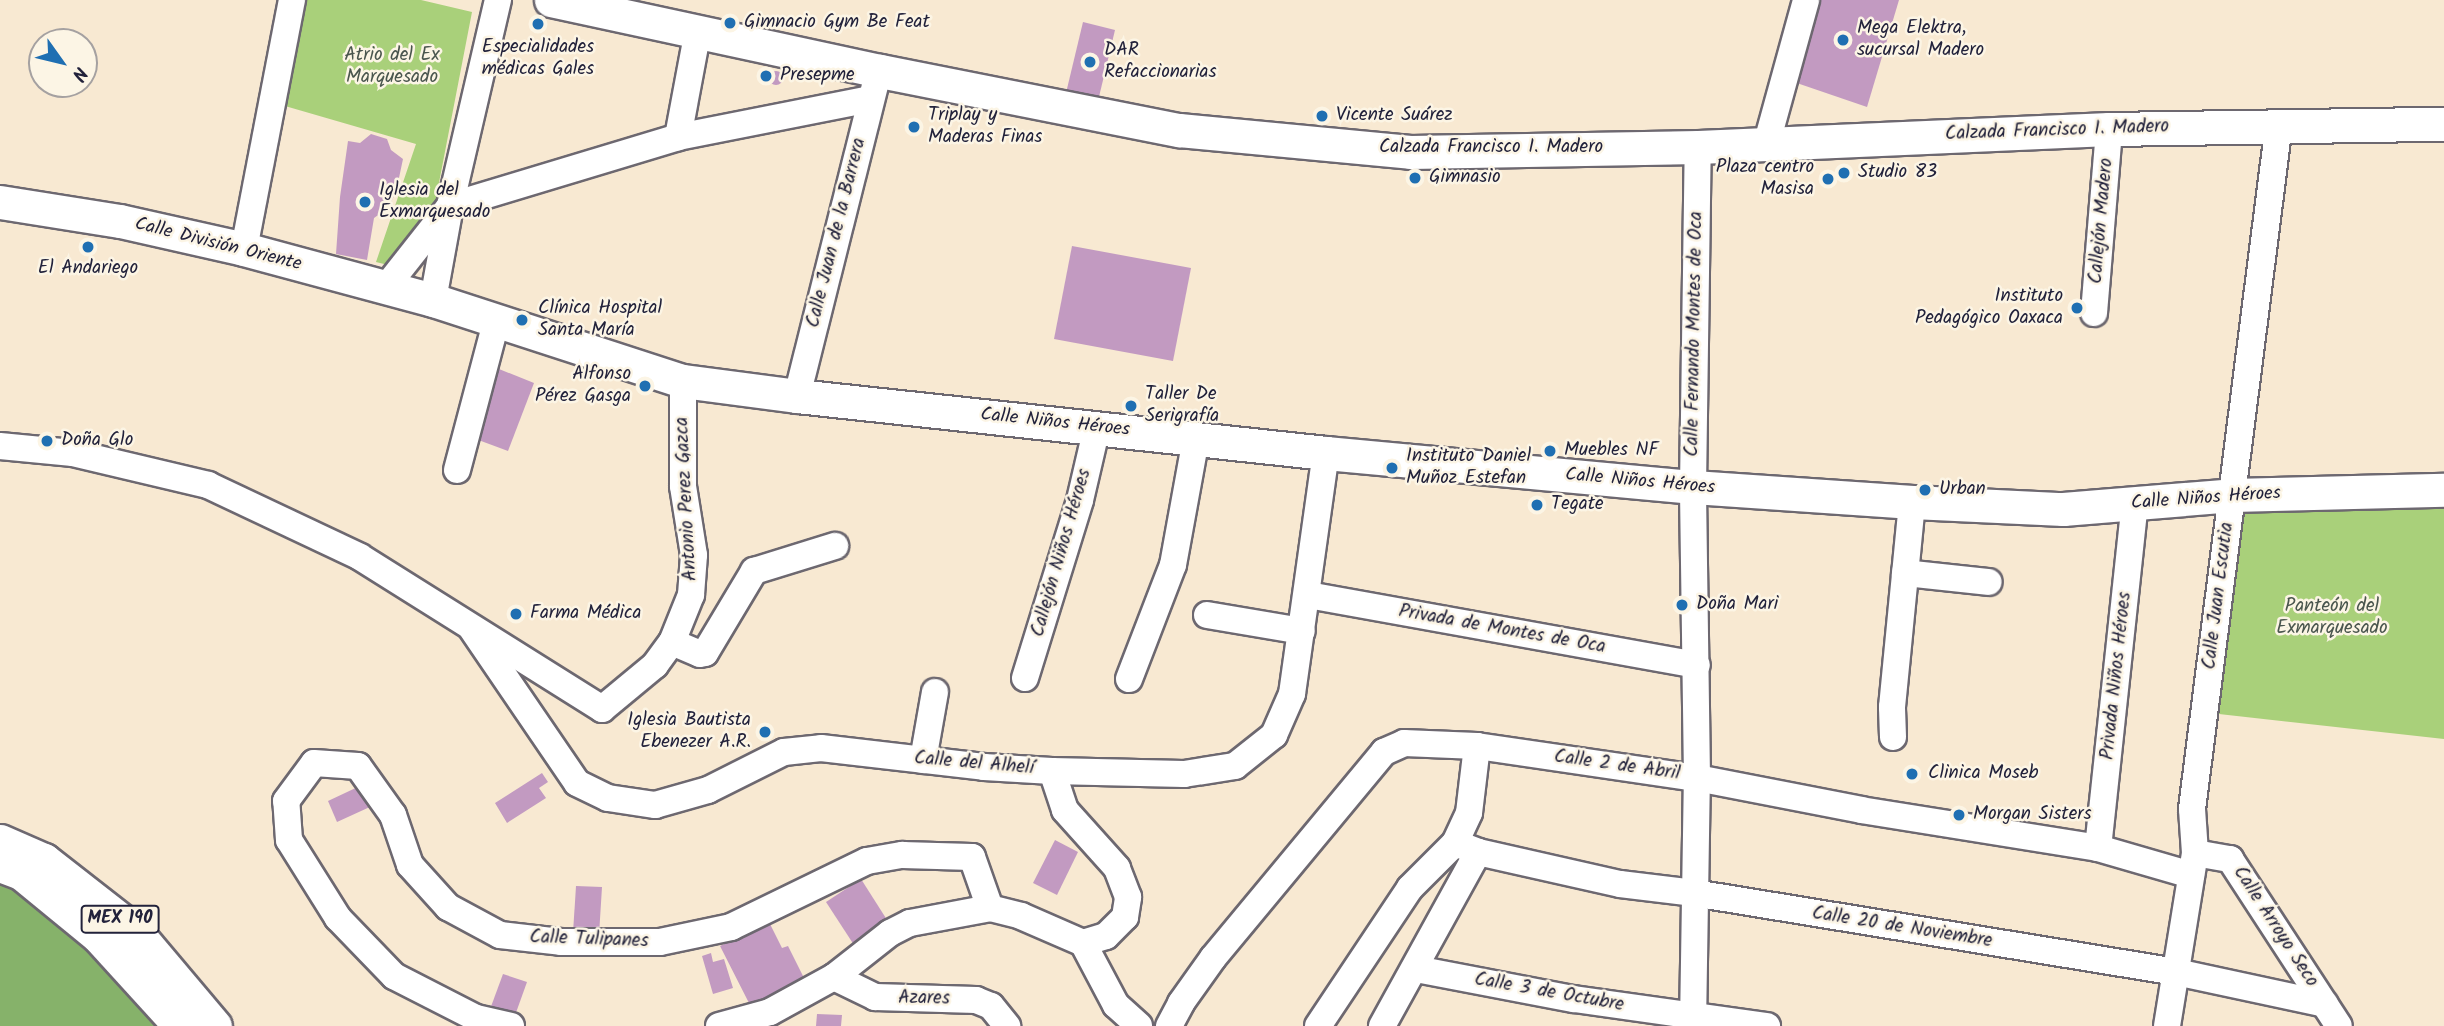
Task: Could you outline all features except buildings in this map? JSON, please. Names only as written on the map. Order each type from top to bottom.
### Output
[{"type":"main road","name":"Calzada Francisco I. Madero","points":[[551,0],[698,30],[875,85],[1179,130],[1410,152],[1698,147],[1767,142],[2279,124],[2444,124]]},
{"type":"main road","name":"Calle División Oriente","points":[[0,202],[120,221],[244,249],[433,300]]},
{"type":"main road","name":"Calle Niños Héroes","points":[[433,300],[683,381],[797,396],[1326,453],[1693,487],[2063,509],[2232,495],[2444,491]]},
{"type":"main road","name":"MEX 190","points":[[0,841],[44,860],[135,931],[215,1026]]},
{"type":"main road","name":"MEX 190","points":[[0,865],[21,873],[98,936],[180,1026]]},
{"type":"street","points":[[244,249],[292,0]]},
{"type":"street","points":[[433,300],[450,206],[498,0]]},
{"type":"street","points":[[1767,142],[1806,0]]},
{"type":"street","points":[[678,137],[698,30]]},
{"type":"street","points":[[386,287],[450,206],[678,137],[875,85]]},
{"type":"street","name":"Calle Juan de la Barrera","points":[[797,396],[875,85]]},
{"type":"street","name":"Calle Juan Escutia","points":[[2167,1026],[2193,864],[2192,809],[2279,124]]},
{"type":"street","name":"Callejón Madero","points":[[2094,313],[2109,129]]},
{"type":"street","name":"Calle Fernando Montes de Oca","points":[[1693,1021],[1697,665],[1693,487],[1698,147]]},
{"type":"street","points":[[457,470],[496,322]]},
{"type":"street","name":"Antonio Perez Gazca","points":[[472,629],[602,709],[655,665],[672,642],[691,595],[694,555],[682,486],[683,381]]},
{"type":"street","name":"Callejón Niños Héroes","points":[[1025,678],[1080,500],[1097,427]]},
{"type":"street","points":[[1129,679],[1173,565],[1196,438]]},
{"type":"street","points":[[0,446],[73,453],[208,485],[360,556],[472,629]]},
{"type":"street","name":"Calle del Alhelí","points":[[472,629],[577,783],[608,798],[656,805],[708,790],[784,752],[821,748],[1052,771],[1184,774],[1236,766],[1274,735],[1292,694],[1326,453]]},
{"type":"street","points":[[1893,737],[1892,707],[1912,502]]},
{"type":"street","name":"Privada Niños Héroes","points":[[2098,848],[2135,504]]},
{"type":"street","points":[[672,642],[700,654],[705,653],[754,570],[835,546]]},
{"type":"street","points":[[1905,573],[1989,582]]},
{"type":"street","name":"Privada de Montes de Oca","points":[[1308,595],[1697,665]]},
{"type":"street","points":[[1207,615],[1302,631]]},
{"type":"street","points":[[923,760],[934,692]]},
{"type":"street","name":"Calle 2 de Abril","points":[[1169,1026],[1181,1003],[1213,958],[1384,752],[1404,743],[1477,746],[1697,778],[1861,810],[2193,864]]},
{"type":"street","points":[[1382,1026],[1416,969],[1467,847],[1477,746]]},
{"type":"street","name":"Calle Tulipanes","points":[[511,1026],[476,1018],[394,976],[338,918],[289,840],[286,800],[314,763],[358,766],[393,815],[410,865],[448,907],[500,935],[561,942],[660,942],[731,927],[867,861],[902,855],[972,857],[990,908]]},
{"type":"street","points":[[1052,771],[1065,810],[1117,868],[1128,897],[1125,917],[1106,936],[1083,943]]},
{"type":"street","points":[[1318,1026],[1410,888],[1467,847]]},
{"type":"street","name":"Calle 20 de Noviembre","points":[[1467,847],[1620,884],[1694,893],[2176,972],[2332,1015]]},
{"type":"street","name":"Calle Arroyo Seco","points":[[2193,864],[2230,859],[2332,1015]]},
{"type":"street","points":[[728,1025],[770,1012],[834,978],[890,933],[910,923],[990,908],[1021,916],[1083,943],[1116,1004],[1139,1026]]},
{"type":"street","name":"Calle 3 de Octubre","points":[[1416,969],[1693,1021],[1767,1026]]},
{"type":"street","name":"Azares","points":[[834,978],[875,997],[976,1000],[991,1006],[1008,1025]]},
{"type":"green space","name":"Atrio del Ex Marquesado","points":[[306,0],[421,0],[472,12],[431,224],[392,266],[376,262],[416,144],[285,106]]},
{"type":"green space","name":"Panteón del Exmarquesado","points":[[2444,507],[2444,739],[2210,713],[2233,510]]},
{"type":"green space","points":[[0,880],[79,942],[156,1026],[0,1026]]},
{"type":"place","name":"Gimnacio Gym Be Feat","points":[[730,23]]},
{"type":"place","name":"Especialidades médicas Gales","points":[[538,24]]},
{"type":"place","name":"Mega Elektra, sucursal Madero","points":[[1843,40]]},
{"type":"place","name":"DAR Refaccionarias","points":[[1090,62]]},
{"type":"place","name":"Presepme","points":[[766,76]]},
{"type":"place","name":"Vicente Suárez","points":[[1322,116]]},
{"type":"place","name":"Triplay y Maderas Finas","points":[[914,127]]},
{"type":"place","name":"Studio 83","points":[[1844,173]]},
{"type":"place","name":"Gimnasio","points":[[1415,178]]},
{"type":"place","name":"Plaza centro Masisa","points":[[1828,179]]},
{"type":"place","name":"Iglesia del Exmarquesado","points":[[365,202]]},
{"type":"place","name":"El Andariego","points":[[88,247]]},
{"type":"place","name":"Instituto Pedagógico Oaxaca","points":[[2077,308]]},
{"type":"place","name":"Clínica Hospital Santa María","points":[[522,320]]},
{"type":"place","name":"Alfonso Pérez Gasga","points":[[645,386]]},
{"type":"place","name":"Taller De Serigrafía","points":[[1131,406]]},
{"type":"place","name":"Doña Glo","points":[[47,441]]},
{"type":"place","name":"Muebles NF","points":[[1550,451]]},
{"type":"place","name":"Instituto Daniel Muñoz Estefan","points":[[1392,468]]},
{"type":"place","name":"Urban","points":[[1925,490]]},
{"type":"place","name":"Tegate","points":[[1537,505]]},
{"type":"place","name":"Doña Mari","points":[[1682,605]]},
{"type":"place","name":"Farma Médica","points":[[516,614]]},
{"type":"place","name":"Iglesia Bautista Ebenezer A.R.","points":[[765,732]]},
{"type":"place","name":"Clinica Moseb","points":[[1912,774]]},
{"type":"place","name":"Morgan Sisters","points":[[1959,815]]}]
